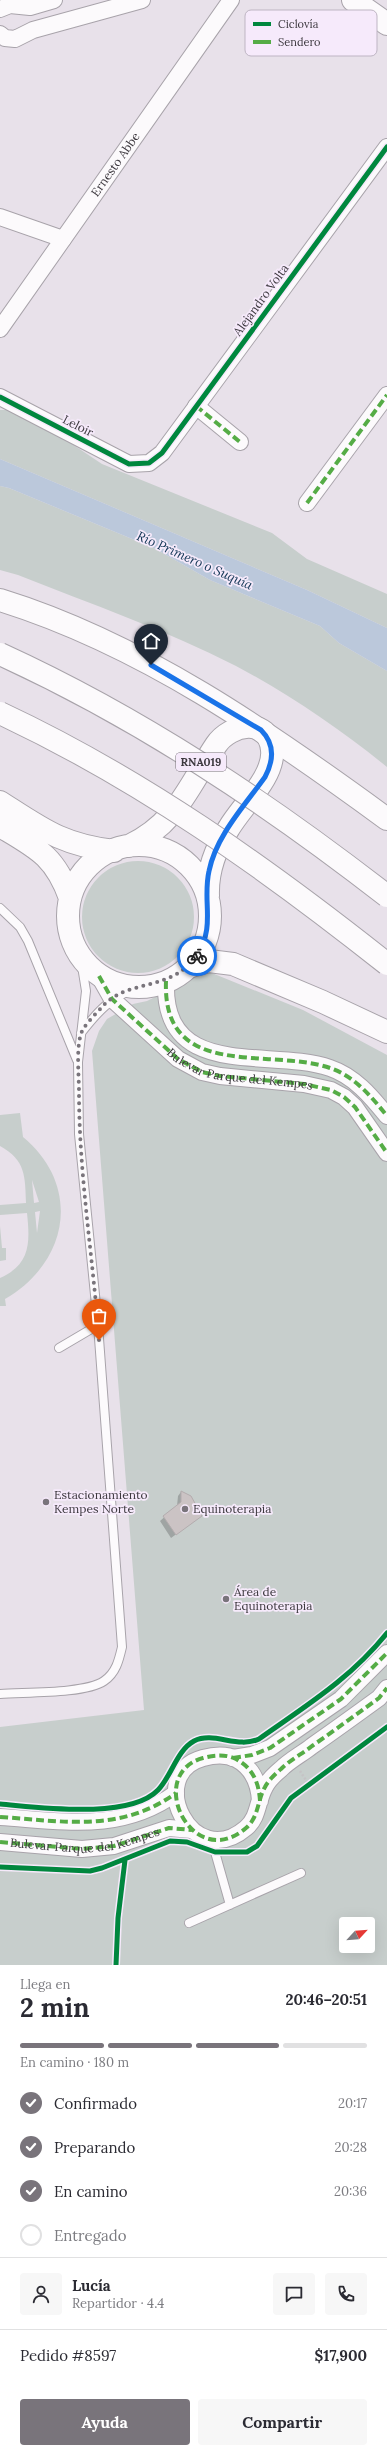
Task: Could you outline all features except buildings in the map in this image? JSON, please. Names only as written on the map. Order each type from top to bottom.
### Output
[{"type":"main road","points":[[353,0],[367,10]]},
{"type":"main road","points":[[377,17],[387,24]]},
{"type":"main road","points":[[0,600],[82,631],[161,671],[261,730],[387,819]]},
{"type":"main road","name":"RNA019","points":[[0,654],[101,703],[183,751],[300,830],[387,896]]},
{"type":"main road","points":[[0,713],[70,748],[191,820],[285,885],[387,964]]},
{"type":"main road","points":[[246,726],[261,730],[267,736],[272,750],[270,768],[229,828],[212,859],[207,880],[209,911],[207,937],[197,957],[188,967],[166,981],[137,987],[112,982],[99,976],[81,960],[69,931],[70,898],[76,884],[92,863],[152,834],[169,817],[222,738],[237,728],[246,726]]},
{"type":"main road","points":[[0,802],[65,841],[86,847],[120,849],[150,846],[162,849],[181,858],[197,874],[208,899]]},
{"type":"main road","points":[[0,826],[47,857],[62,877],[70,898]]},
{"type":"main road","points":[[188,967],[209,961],[232,964],[323,1002],[387,1032]]},
{"type":"street","points":[[0,9],[10,5],[30,7],[54,0]]},
{"type":"street","points":[[0,34],[5,38],[15,39],[33,30],[142,0]]},
{"type":"street","name":"Ernesto Abbe","points":[[0,329],[231,0]]},
{"type":"street","name":"Alejandro Volta","points":[[149,463],[162,453],[387,147]]},
{"type":"street","points":[[0,217],[63,239]]},
{"type":"street","points":[[307,503],[387,396]]},
{"type":"street","name":"Leloir","points":[[0,397],[129,464],[149,463]]},
{"type":"street","points":[[196,406],[240,442]]},
{"type":"street","name":"Bulevar Parque del Kempes","points":[[99,976],[112,999],[178,1060],[202,1072],[220,1076],[304,1084],[337,1093],[350,1102],[360,1113],[387,1153]]},
{"type":"street","name":"Bulevar Parque del Kempes","points":[[166,981],[165,1003],[171,1020],[181,1034],[197,1045],[218,1054],[303,1062],[328,1067],[353,1080],[370,1095],[387,1116]]},
{"type":"street","name":"Bulevar Parque del Kempes","points":[[192,1830],[179,1814],[176,1793],[184,1772],[200,1758],[222,1755],[233,1758],[252,1755],[270,1748],[342,1698],[387,1653]]},
{"type":"street","points":[[215,1839],[228,1838],[240,1833],[250,1825],[256,1814],[265,1787],[281,1769],[379,1698],[387,1688]]},
{"type":"street","points":[[233,1758],[242,1763],[256,1780],[260,1801]]},
{"type":"street","name":"Bulevar Parque del Kempes","points":[[0,1817],[83,1822],[117,1820],[152,1809],[176,1793]]},
{"type":"street","name":"Bulevar Parque del Kempes","points":[[0,1842],[82,1849],[114,1846],[169,1828],[192,1830],[215,1839]]},
{"type":"lane","points":[[0,908],[20,927],[28,941],[78,1062]]},
{"type":"lane","points":[[0,1694],[86,1688],[104,1681],[117,1667],[122,1647],[98,1325],[79,1134],[78,1062],[86,990],[81,960]]},
{"type":"lane","points":[[81,1034],[102,1007],[112,999],[137,987]]},
{"type":"lane","points":[[59,1348],[98,1325]]},
{"type":"lane","points":[[215,1839],[215,1852],[230,1905]]},
{"type":"lane","points":[[190,1923],[301,1874]]},
{"type":"path","points":[[303,1790],[315,1781]]},
{"type":"shaded area","points":[[0,410],[21,410],[102,464],[272,533],[307,559],[387,594],[387,628],[307,590],[0,459]]},
{"type":"shaded area","points":[[0,486],[9,488],[154,548],[210,580],[320,626],[339,643],[387,671],[387,767],[314,713],[275,688],[236,666],[183,641],[128,618],[18,575],[0,570]]},
{"type":"shaded area","points":[[138,861],[149,862],[159,866],[169,871],[177,878],[184,886],[189,896],[193,906],[193,928],[189,938],[184,948],[177,956],[169,963],[159,968],[149,972],[138,973],[127,972],[117,968],[107,963],[99,956],[92,948],[87,938],[83,928],[82,917],[83,906],[87,896],[92,886],[99,878],[107,871],[117,866],[127,862]]},
{"type":"shaded area","points":[[207,971],[303,1010],[387,1055],[387,1965],[0,1965],[0,1727],[144,1710],[92,1051],[99,1031],[107,1019],[133,1004],[147,1001]]},
{"type":"shaded area","points":[[20,1113],[23,1137],[42,1157],[54,1178],[60,1200],[60,1222],[54,1244],[43,1265],[27,1283],[5,1299],[6,1306],[0,1306],[0,1278],[18,1266],[23,1259],[28,1243],[28,1233],[27,1213],[0,1215],[0,1205],[26,1203],[24,1177],[19,1163],[9,1151],[0,1146],[0,1115]],"holes":[[[32,1180],[39,1202],[34,1203]],[[40,1211],[37,1233],[35,1212]]]},
{"type":"shaded area","points":[[0,1226],[2,1248],[6,1248],[6,1260],[0,1261]]},
{"type":"water","name":"Río Primero o Suquía","points":[[0,459],[307,590],[387,628],[387,671],[339,643],[320,626],[210,580],[154,548],[9,488],[0,486]]},
{"type":"marked path","points":[[307,503],[387,395]]},
{"type":"marked path","points":[[196,406],[240,442]]},
{"type":"marked path","points":[[99,976],[112,999],[178,1059],[202,1072],[220,1076],[304,1084],[331,1090],[344,1097],[355,1107],[387,1153]]},
{"type":"marked path","points":[[166,981],[169,1013],[181,1034],[200,1047],[224,1054],[250,1058],[305,1062],[330,1068],[354,1081],[375,1101],[387,1116]]},
{"type":"marked path","points":[[233,1758],[252,1755],[270,1748],[341,1699],[387,1653]]},
{"type":"marked path","points":[[260,1801],[259,1794],[258,1788],[251,1771],[236,1759],[228,1756],[203,1758],[186,1767],[177,1782],[176,1799],[182,1816],[193,1830],[208,1839],[226,1839],[246,1828],[250,1824],[256,1814],[257,1809],[259,1803],[260,1798],[262,1792],[276,1773],[379,1698],[387,1688]]},
{"type":"marked path","points":[[0,1817],[46,1821],[91,1822],[134,1814],[155,1806],[176,1793]]},
{"type":"marked path","points":[[0,1842],[82,1849],[114,1846],[169,1828],[192,1830]]},
{"type":"cycle path","points":[[0,397],[129,464],[149,463],[162,453],[387,147]]},
{"type":"cycle path","points":[[0,1804],[59,1809],[82,1809],[126,1805],[144,1799],[163,1785],[179,1757],[188,1745],[202,1738],[242,1742],[251,1742],[259,1739],[311,1703],[343,1678],[387,1633]]},
{"type":"cycle path","points":[[0,1867],[90,1871],[102,1868],[170,1841],[187,1842],[215,1852],[247,1852],[257,1846],[291,1798],[387,1727]]},
{"type":"cycle path","points":[[116,1965],[118,1918],[125,1860]]},
{"type":"way so far","points":[[99,1340],[79,1134],[78,1062],[81,1034],[102,1007],[112,999],[123,992],[137,987],[156,984],[177,976],[188,967],[197,956]]},
{"type":"place","name":"Estacionamiento Kempes Norte","points":[[46,1502]]},
{"type":"place","name":"Equinoterapia","points":[[185,1509]]},
{"type":"place","name":"Área de Equinoterapia","points":[[226,1599]]},
{"type":"route","points":[[151,665],[261,730],[267,736],[272,750],[270,768],[229,828],[212,859],[207,880],[209,923],[207,937],[197,956]]}]
